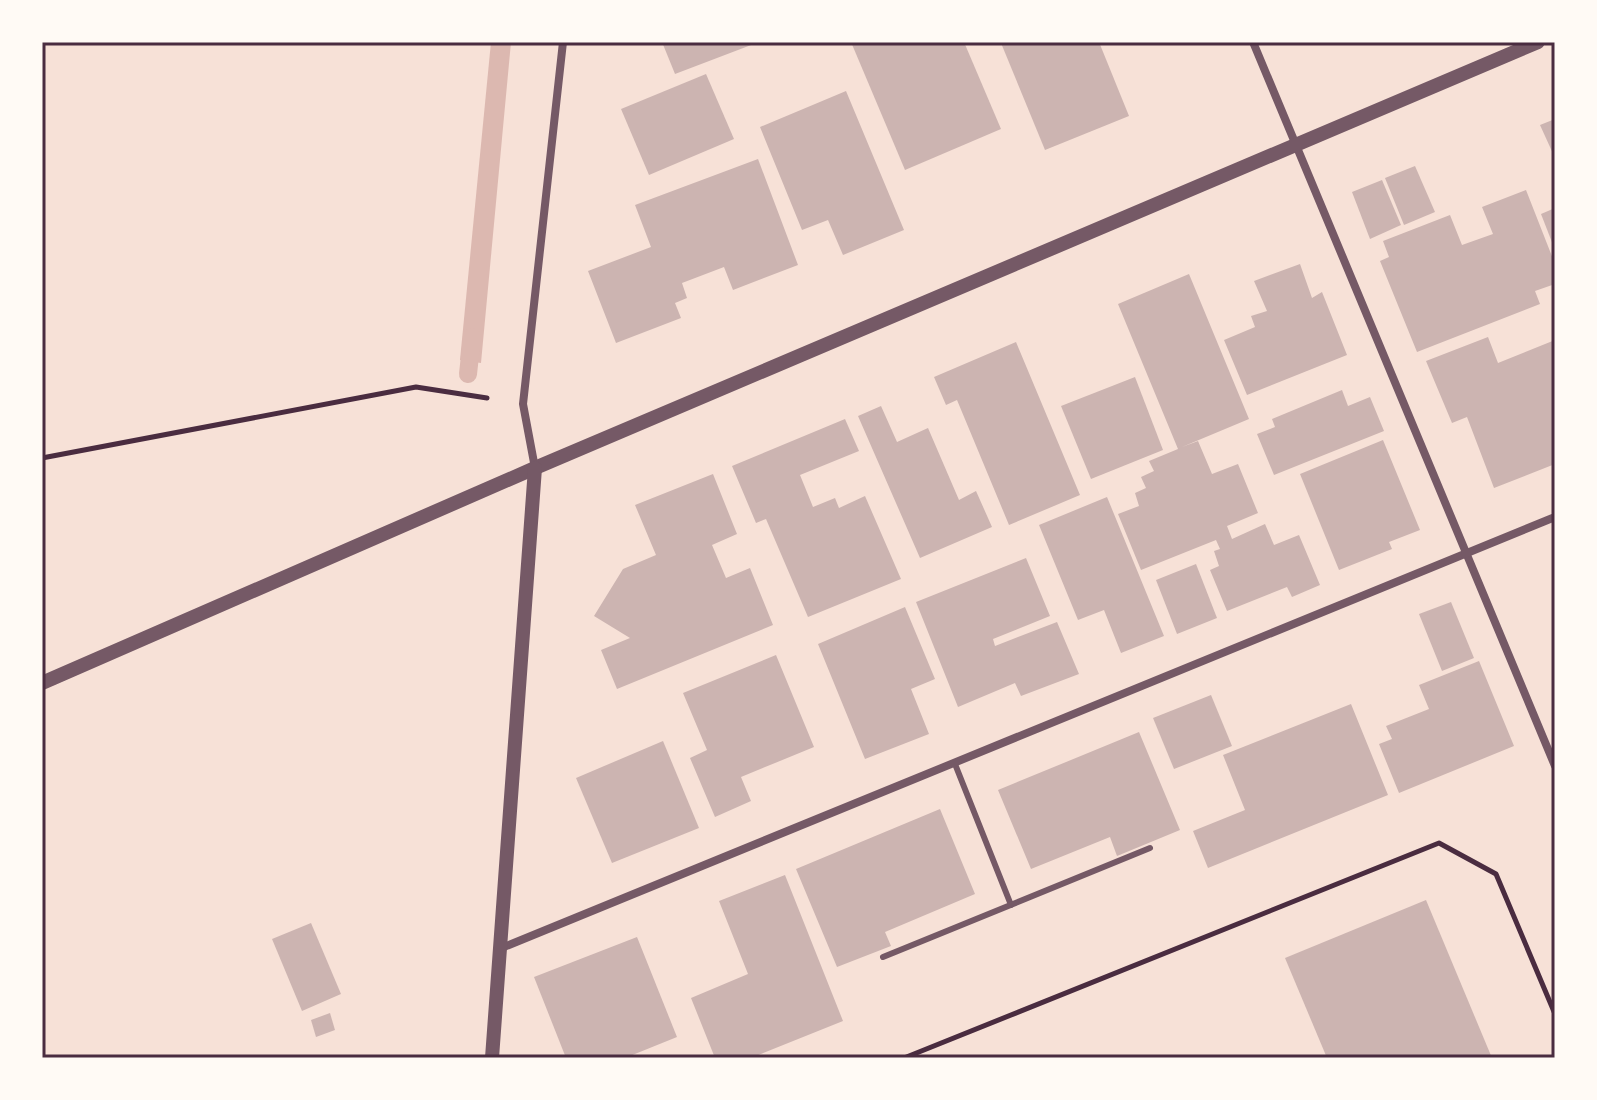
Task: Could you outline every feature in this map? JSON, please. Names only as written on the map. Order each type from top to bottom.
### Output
[{"type":"street","points":[[492,1058],[535,468],[523,404],[563,42]]},
{"type":"street","points":[[1253,42],[1555,766]]},
{"type":"street","points":[[42,683],[535,468],[1538,42]]},
{"type":"street","points":[[499,949],[1555,517]]},
{"type":"lane","points":[[955,764],[1011,905]]},
{"type":"lane","points":[[883,957],[1150,848]]},
{"type":"path","points":[[42,458],[416,387],[523,404]]},
{"type":"path","points":[[904,1058],[1439,843],[1496,874],[1555,1014]]},
{"type":"shaded area","points":[[491,42],[511,42],[481,363],[460,360]]},
{"type":"building","points":[[662,42],[759,42],[675,74]]},
{"type":"building","points":[[851,42],[964,42],[1001,129],[905,170]]},
{"type":"building","points":[[1099,42],[1129,116],[1045,150],[1001,43]]},
{"type":"building","points":[[706,74],[734,139],[649,175],[621,109]]},
{"type":"building","points":[[846,91],[904,230],[843,255],[828,220],[802,230],[760,127]]},
{"type":"building","points":[[1555,119],[1555,158],[1540,125]]},
{"type":"building","points":[[758,159],[798,265],[733,290],[724,267],[682,283],[687,298],[675,303],[681,318],[616,343],[588,271],[651,247],[635,205]]},
{"type":"building","points":[[1415,166],[1435,212],[1404,225],[1385,178]]},
{"type":"building","points":[[1382,180],[1401,225],[1370,239],[1352,192]]},
{"type":"building","points":[[1526,190],[1555,264],[1555,284],[1535,291],[1540,304],[1417,352],[1380,261],[1389,257],[1383,241],[1450,215],[1462,245],[1493,234],[1482,207]]},
{"type":"building","points":[[1555,208],[1555,250],[1541,214]]},
{"type":"building","points":[[1300,264],[1312,298],[1322,292],[1347,355],[1247,395],[1224,340],[1255,327],[1251,316],[1267,311],[1254,281]]},
{"type":"building","points":[[1189,274],[1249,419],[1182,447],[1198,441],[1212,474],[1238,464],[1258,513],[1227,526],[1232,539],[1265,524],[1274,545],[1299,535],[1320,585],[1292,597],[1287,587],[1227,611],[1210,570],[1219,566],[1214,551],[1220,549],[1216,540],[1141,570],[1118,514],[1139,506],[1135,493],[1146,488],[1141,477],[1154,471],[1149,461],[1178,449],[1118,304]]},
{"type":"building","points":[[1488,337],[1498,363],[1555,340],[1555,464],[1494,488],[1467,417],[1452,423],[1426,361]]},
{"type":"building","points":[[1016,342],[1080,495],[1009,525],[957,400],[946,405],[934,377]]},
{"type":"building","points":[[1135,377],[1163,450],[1091,479],[1061,406]]},
{"type":"building","points":[[1342,390],[1348,406],[1370,397],[1384,431],[1274,475],[1257,434],[1275,427],[1272,419]]},
{"type":"building","points":[[881,406],[897,442],[928,428],[959,500],[976,491],[992,527],[920,558],[858,416]]},
{"type":"building","points":[[845,419],[859,451],[800,475],[813,507],[835,498],[839,508],[865,496],[901,579],[808,617],[766,519],[756,523],[732,466]]},
{"type":"building","points":[[1383,440],[1420,530],[1389,542],[1392,549],[1339,570],[1300,474]]},
{"type":"building","points":[[713,474],[737,534],[712,545],[726,578],[750,568],[773,625],[617,689],[601,650],[630,638],[594,616],[623,569],[656,555],[635,505]]},
{"type":"building","points":[[1107,497],[1164,636],[1121,653],[1104,610],[1078,620],[1039,525]]},
{"type":"building","points":[[1026,558],[1050,616],[993,639],[995,646],[1057,622],[1079,674],[1021,696],[1015,683],[958,707],[916,602]]},
{"type":"building","points":[[1196,564],[1217,618],[1177,634],[1156,580]]},
{"type":"building","points":[[1451,602],[1474,658],[1442,671],[1419,614]]},
{"type":"building","points":[[905,607],[935,679],[911,689],[929,734],[865,759],[818,644]]},
{"type":"building","points":[[776,655],[814,747],[741,777],[751,801],[715,817],[690,758],[707,750],[683,693]]},
{"type":"building","points":[[1479,661],[1514,746],[1399,793],[1379,744],[1392,739],[1386,726],[1429,709],[1419,685]]},
{"type":"building","points":[[1211,695],[1232,746],[1174,769],[1153,718]]},
{"type":"building","points":[[1351,704],[1388,795],[1208,868],[1193,831],[1245,810],[1223,755]]},
{"type":"building","points":[[1139,732],[1180,830],[1117,856],[1110,837],[1031,869],[998,790]]},
{"type":"building","points":[[663,741],[699,828],[612,863],[576,778]]},
{"type":"building","points":[[940,809],[975,894],[885,932],[891,946],[837,967],[796,869]]},
{"type":"building","points":[[785,875],[843,1021],[751,1058],[715,1058],[691,998],[748,974],[719,901]]},
{"type":"building","points":[[1426,900],[1492,1058],[1327,1058],[1285,958]]},
{"type":"building","points":[[311,923],[341,994],[302,1011],[272,939]]},
{"type":"building","points":[[637,937],[677,1037],[625,1058],[566,1058],[534,977]]},
{"type":"building","points":[[330,1013],[335,1030],[316,1037],[311,1020]]},
{"type":"waterway","points":[[468,374],[472,337]]}]
